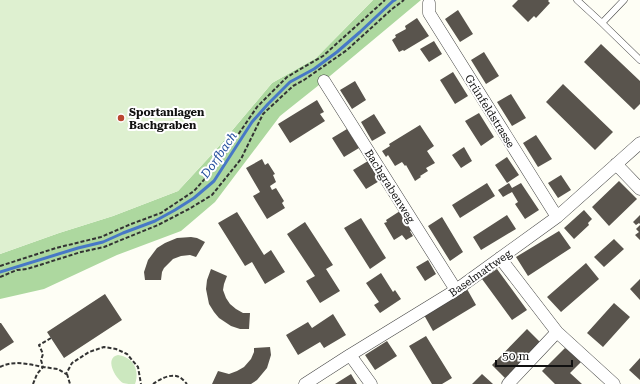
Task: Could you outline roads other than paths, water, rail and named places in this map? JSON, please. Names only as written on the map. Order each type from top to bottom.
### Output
[{"type":"street","name":"Grünfeldstrasse","points":[[429,3],[429,13],[557,217]]},
{"type":"street","name":"Bachgrabenweg","points":[[324,81],[456,290]]},
{"type":"street","name":"Baselmattweg","points":[[305,384],[456,290],[557,217],[640,143]]},
{"type":"street","points":[[616,164],[640,189]]},
{"type":"street","points":[[500,258],[557,332],[614,384]]},
{"type":"street","points":[[508,384],[557,332]]},
{"type":"street","points":[[350,355],[371,384]]},
{"type":"lane","points":[[577,0],[640,60]]},
{"type":"lane","points":[[602,23],[624,0]]},
{"type":"waterway","name":"Dorfbach","points":[[0,272],[78,248],[103,242],[155,221],[194,198],[214,181],[252,122],[290,82],[314,69],[337,52],[395,0]]},
{"type":"place","name":"Sportanlagen Bachgraben","points":[[121,118]]}]
